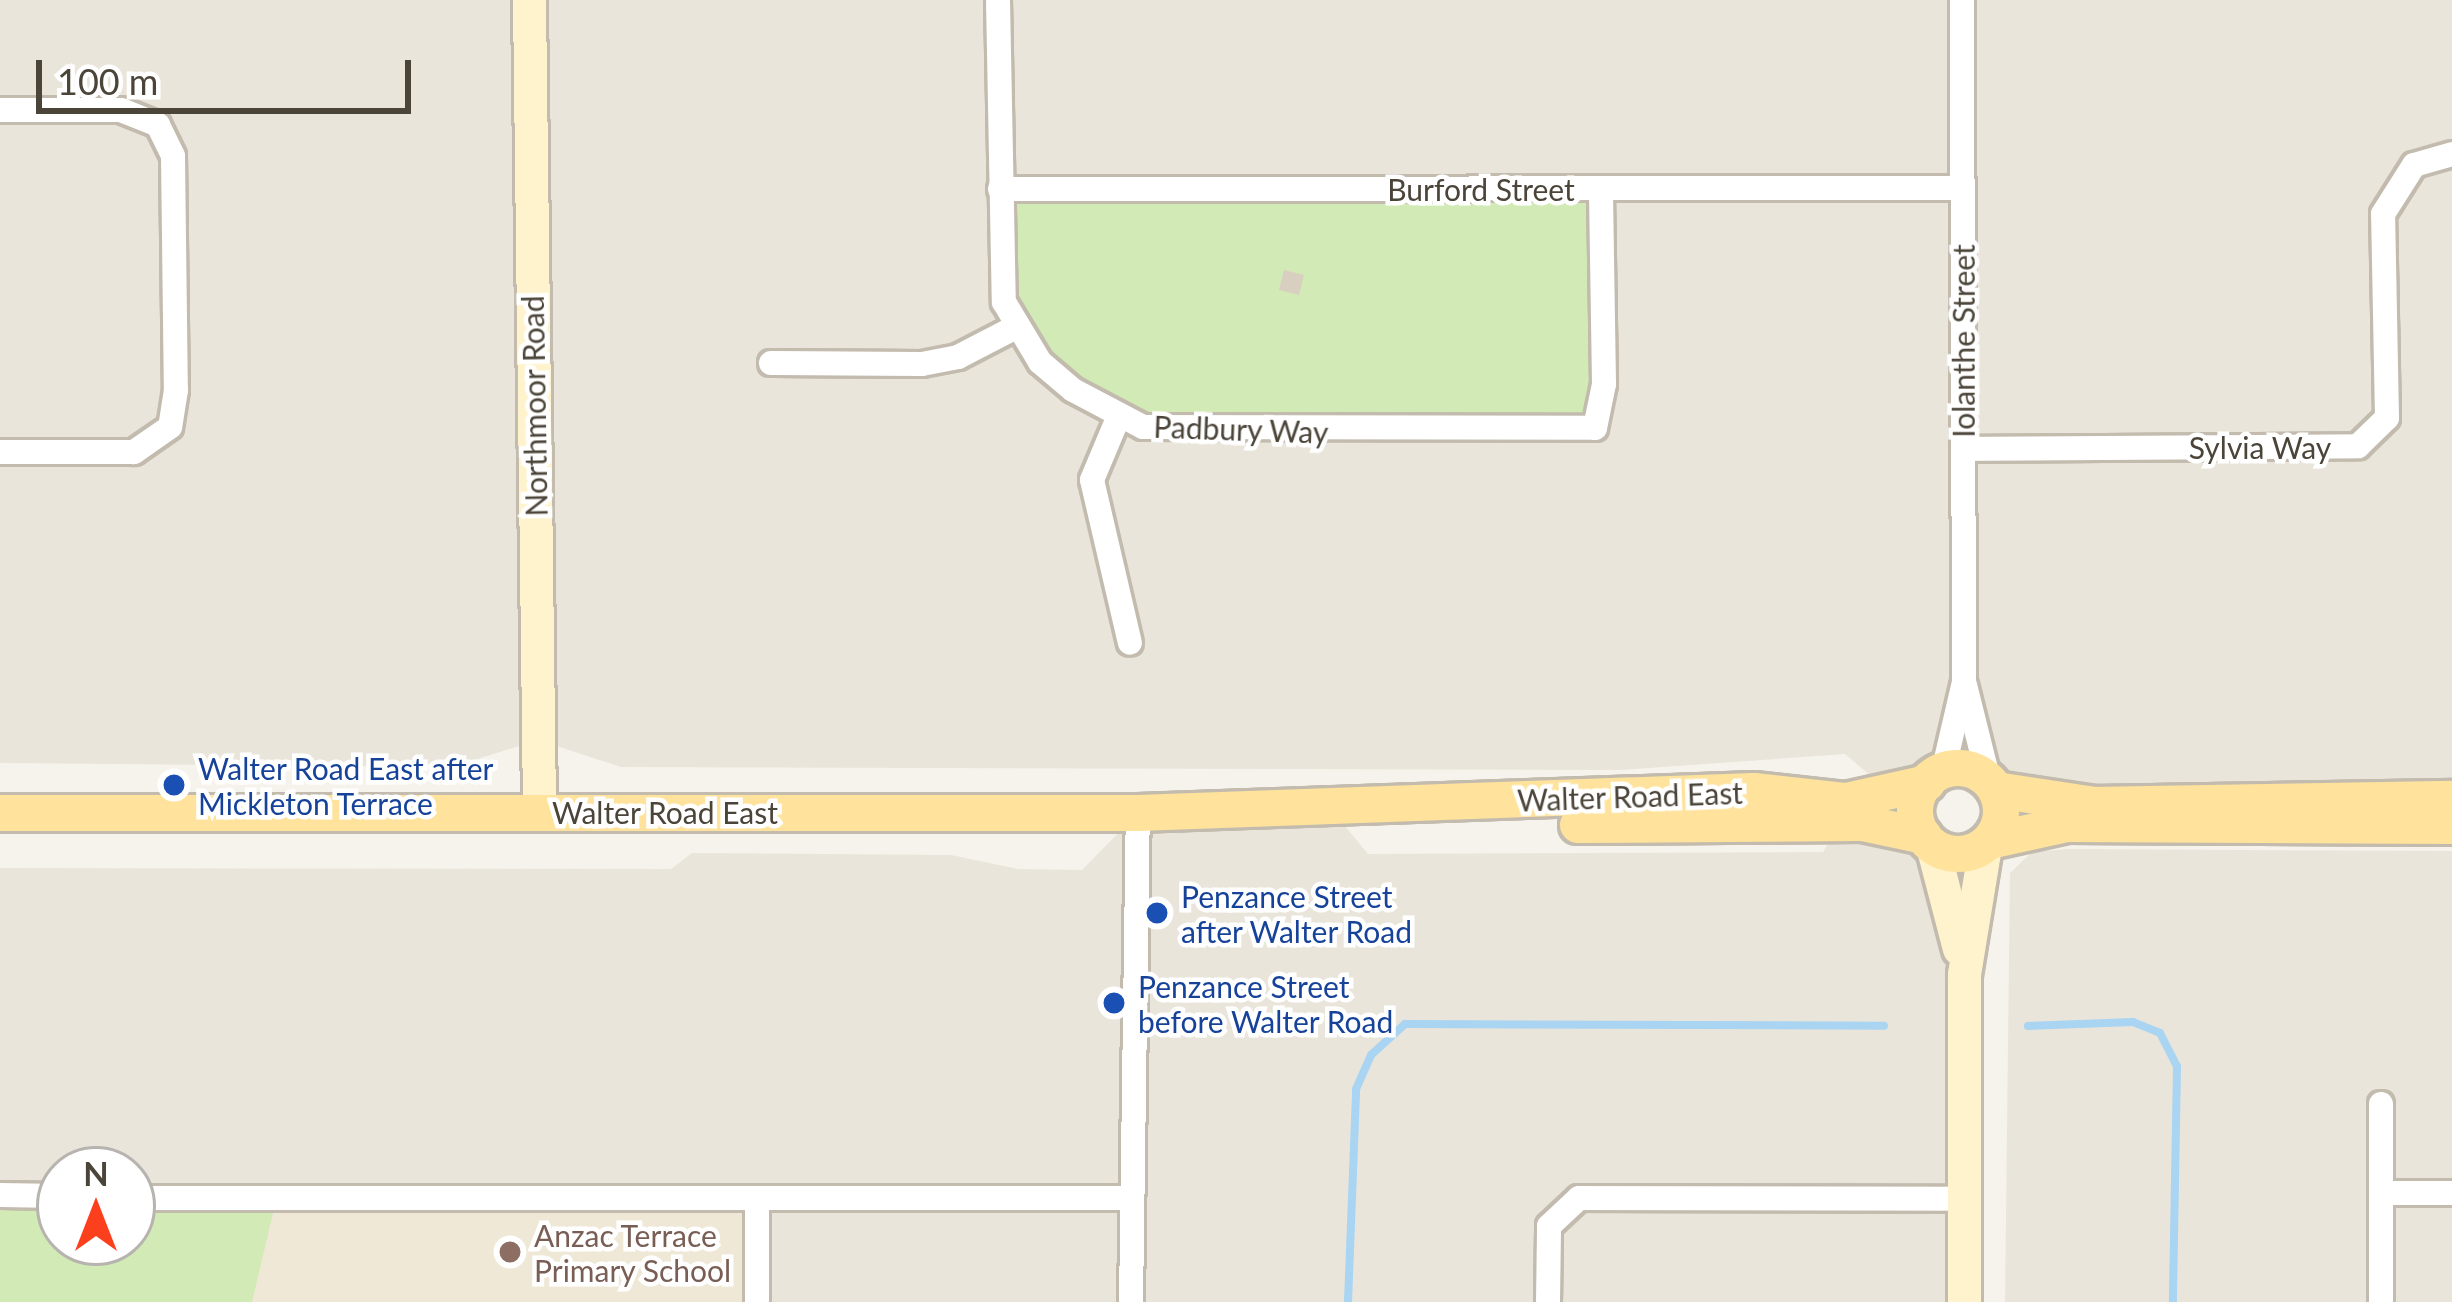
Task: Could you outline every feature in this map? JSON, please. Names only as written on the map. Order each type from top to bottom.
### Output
[{"type":"main road","points":[[2452,799],[2095,805],[1992,785],[1966,769],[1935,777],[1914,808],[1928,841],[1957,854],[2067,824],[2452,826]]},
{"type":"main road","name":"Walter Road East","points":[[0,813],[1138,813],[1754,791],[1846,801],[1935,777]]},
{"type":"main road","points":[[1988,843],[1999,820],[1992,785]]},
{"type":"main road","name":"Walter Road East","points":[[1330,808],[1398,825],[1862,823],[1928,841]]},
{"type":"street","name":"Northmoor Road","points":[[529,0],[539,812]]},
{"type":"street","points":[[771,363],[922,364],[958,357],[1014,328],[1001,276],[998,0]]},
{"type":"street","name":"Iolanthe Street","points":[[1962,0],[1964,682],[1992,785]]},
{"type":"street","points":[[0,110],[121,110],[158,125],[173,156],[176,367],[170,427],[156,442],[134,452],[0,452]]},
{"type":"street","name":"Sylvia Way","points":[[1963,449],[2358,446],[2387,418],[2383,214],[2414,165],[2452,154]]},
{"type":"street","name":"Burford Street","points":[[1000,189],[1963,188]]},
{"type":"street","name":"Padbury Way","points":[[1014,328],[1072,391],[1118,418],[1191,433],[1594,428],[1604,384],[1601,189]]},
{"type":"street","points":[[1118,418],[1092,480],[1130,643]]},
{"type":"street","name":"Iolanthe Street","points":[[1935,777],[1964,682]]},
{"type":"street","points":[[1131,1302],[1138,813]]},
{"type":"street","points":[[1928,841],[1949,891],[1964,974],[1964,1302]]},
{"type":"street","points":[[1964,974],[1988,843]]},
{"type":"street","points":[[2381,1105],[2381,1302]]},
{"type":"street","points":[[2381,1193],[2452,1193]]},
{"type":"street","points":[[0,1195],[36,1196]]},
{"type":"street","points":[[156,1198],[1131,1198]]},
{"type":"street","points":[[1547,1302],[1549,1226],[1579,1198],[1964,1199]]},
{"type":"street","points":[[757,1302],[758,1201]]},
{"type":"shaded area","points":[[0,0],[2452,0],[2452,799],[2181,801],[1954,768],[1891,793],[1845,754],[1621,770],[621,767],[538,740],[452,767],[0,763]]},
{"type":"shaded area","points":[[1330,808],[1368,854],[1823,852],[1839,823],[1924,836],[1949,891],[1957,1302],[0,1302],[0,868],[671,869],[692,853],[951,855],[1018,869],[1082,870],[1138,813]]},
{"type":"shaded area","points":[[2452,851],[2452,1302],[2005,1302],[2010,873],[2032,852]]},
{"type":"shaded area","name":"Anzac Terrace Primary School","points":[[276,1200],[757,1201],[757,1302],[252,1302]]},
{"type":"green space","points":[[1000,189],[1601,189],[1595,428],[1118,418],[1014,328]]},
{"type":"green space","points":[[0,1195],[36,1196],[36,1266],[156,1266],[156,1198],[276,1200],[252,1302],[0,1302]]},
{"type":"building","points":[[1284,270],[1304,275],[1299,295],[1279,290]]},
{"type":"waterway","points":[[2028,1026],[2133,1022],[2160,1033],[2177,1066],[2173,1302]]},
{"type":"waterway","points":[[1348,1302],[1356,1089],[1371,1055],[1405,1024],[1884,1026]]},
{"type":"place","name":"Walter Road East after Mickleton Terrace","points":[[174,785]]},
{"type":"place","name":"Penzance Street after Walter Road","points":[[1157,913]]},
{"type":"place","name":"Penzance Street before Walter Road","points":[[1114,1003]]},
{"type":"place","name":"Anzac Terrace Primary School","points":[[510,1252]]}]
